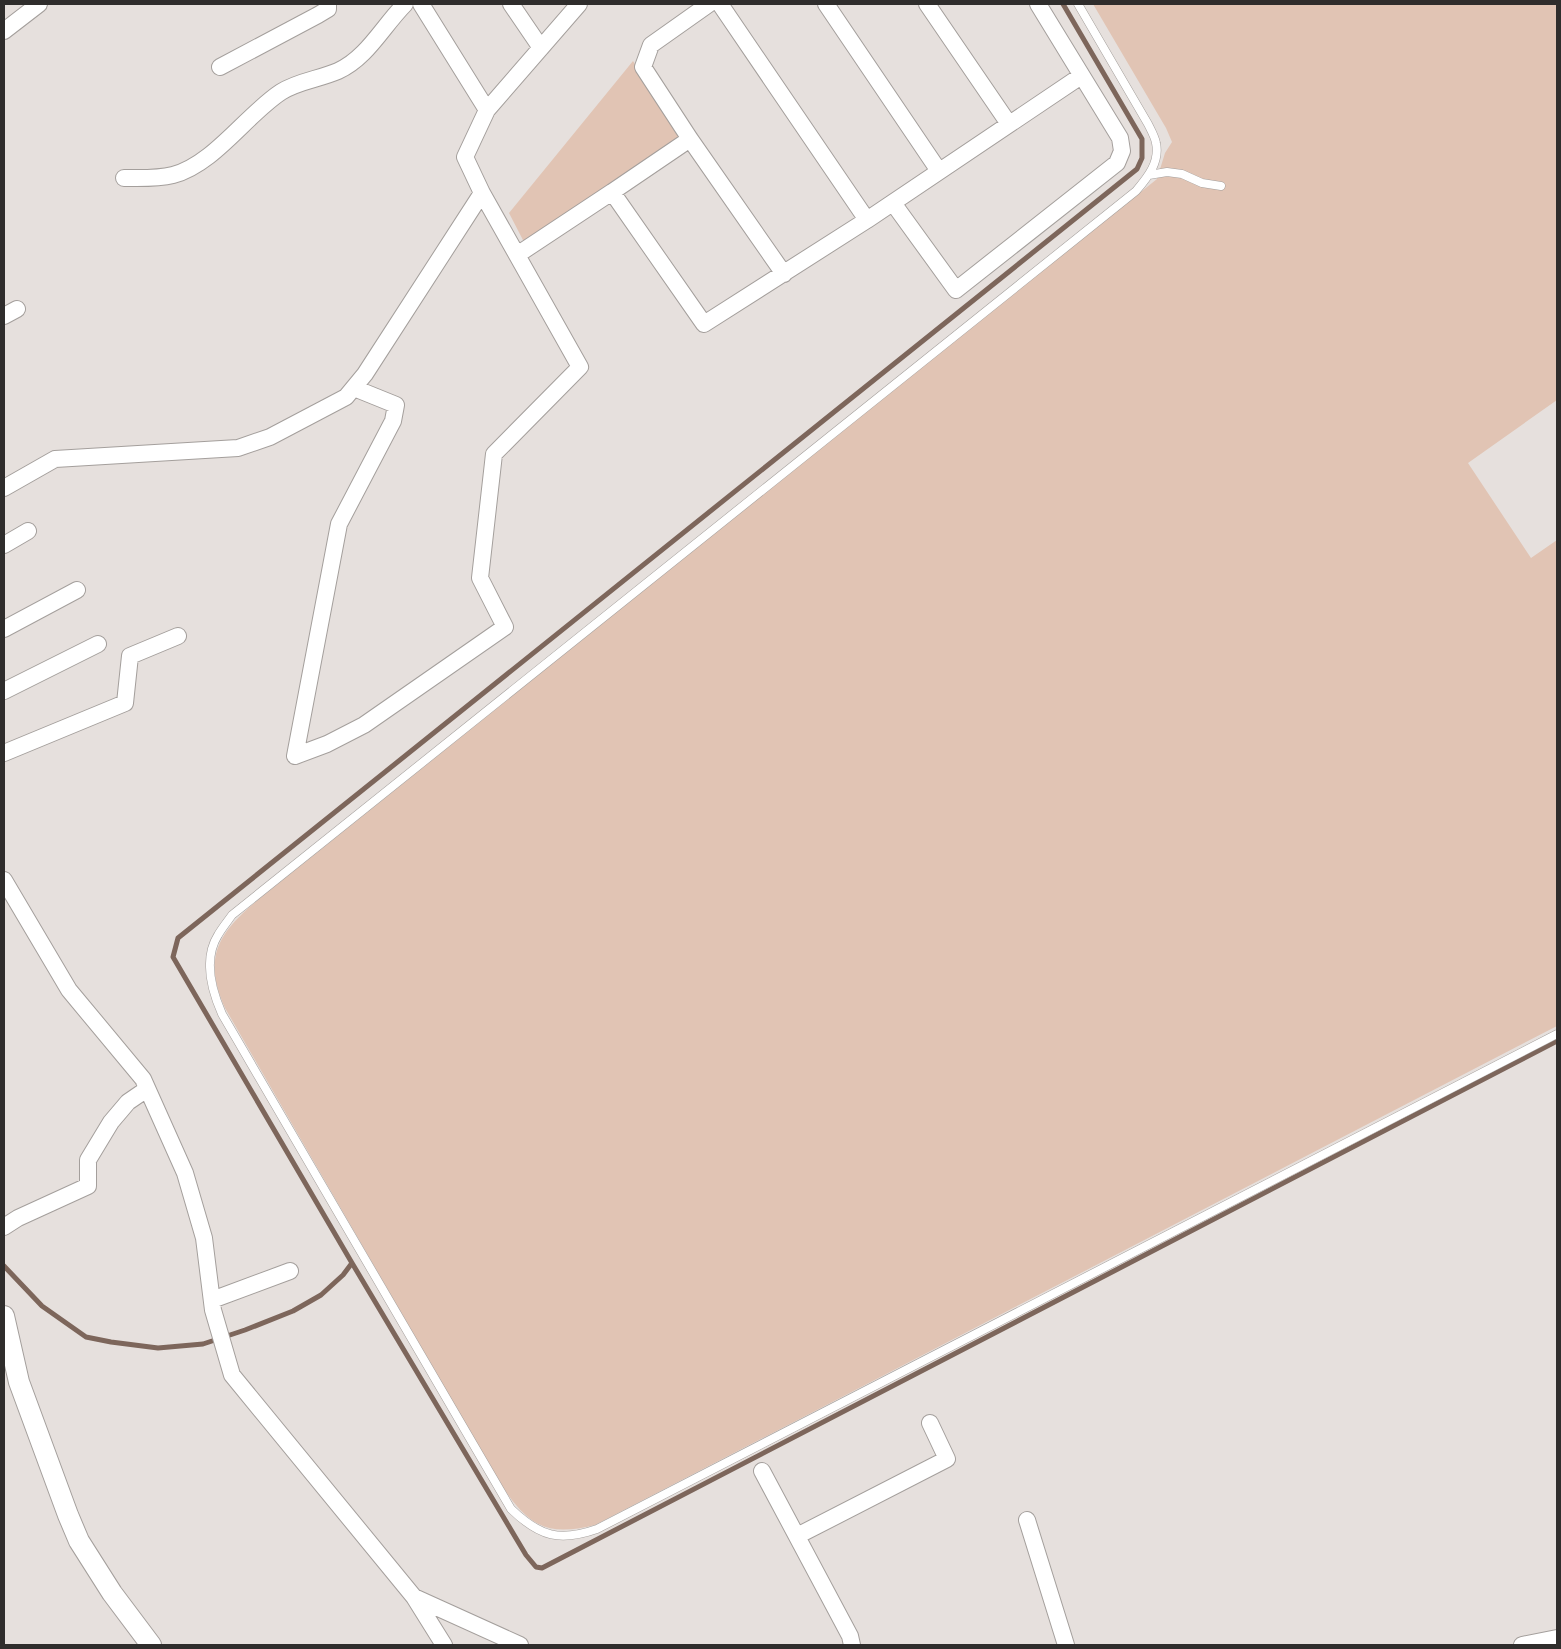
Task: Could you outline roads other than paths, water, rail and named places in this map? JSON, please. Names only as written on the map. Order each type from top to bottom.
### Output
[{"type":"street","points":[[220,67],[318,15],[328,9],[328,4]]},
{"type":"street","points":[[124,178],[157,178],[174,175],[196,165],[227,139],[261,106],[283,91],[308,80],[338,71],[354,60],[367,49],[405,4]]},
{"type":"street","points":[[421,4],[487,110]]},
{"type":"street","points":[[511,4],[541,48]]},
{"type":"street","points":[[354,388],[396,404],[393,421],[339,524],[295,756],[327,744],[364,725],[505,627],[480,578],[494,454],[580,367],[482,193],[465,157],[487,110],[579,4]]},
{"type":"street","points":[[709,4],[651,45],[643,68],[784,274]]},
{"type":"street","points":[[720,4],[867,220]]},
{"type":"street","points":[[826,4],[939,171]]},
{"type":"street","points":[[927,4],[1009,124]]},
{"type":"street","points":[[893,203],[956,290],[1117,163],[1122,151],[1120,138],[1038,4]]},
{"type":"street","points":[[4,31],[32,6]]},
{"type":"street","points":[[612,192],[704,324],[893,203],[1081,76]]},
{"type":"street","points":[[517,255],[690,139]]},
{"type":"street","points":[[4,488],[55,459],[238,448],[270,437],[346,397],[365,374],[482,193]]},
{"type":"street","points":[[4,545],[28,531]]},
{"type":"street","points":[[4,629],[77,590]]},
{"type":"street","points":[[4,753],[125,703],[130,656],[178,636]]},
{"type":"street","points":[[4,691],[98,644]]},
{"type":"street","points":[[4,880],[69,990],[143,1079],[184,1173],[204,1238],[213,1310],[232,1375],[414,1597],[444,1645]]},
{"type":"street","points":[[4,1228],[18,1218],[88,1186],[88,1160],[111,1122],[128,1102],[147,1089]]},
{"type":"street","points":[[212,1300],[290,1271]]},
{"type":"street","points":[[4,1316],[19,1382],[79,1541],[112,1594],[151,1645]]},
{"type":"street","points":[[796,1536],[948,1459],[930,1424]]},
{"type":"street","points":[[762,1471],[850,1636],[852,1645]]},
{"type":"street","points":[[1027,1520],[1066,1645]]},
{"type":"street","points":[[414,1597],[520,1645]]},
{"type":"street","points":[[1522,1645],[1557,1638]]},
{"type":"lane","points":[[1078,4],[1148,124],[1156,143],[1156,161],[1149,175],[1136,191],[232,915],[218,936],[211,952],[210,974],[213,995],[222,1014],[511,1509],[527,1524],[545,1532],[564,1536],[578,1535],[598,1528],[1557,1034]]},
{"type":"lane","points":[[1149,175],[1167,172],[1182,174],[1202,183],[1221,186]]},
{"type":"waterway","points":[[1063,4],[1142,139],[1142,158],[1137,169],[178,938],[173,957],[526,1555],[536,1567],[542,1568],[1557,1041]]},
{"type":"waterway","points":[[4,1266],[42,1306],[86,1337],[158,1348],[203,1344],[293,1311],[321,1295],[343,1275],[352,1263]]}]
